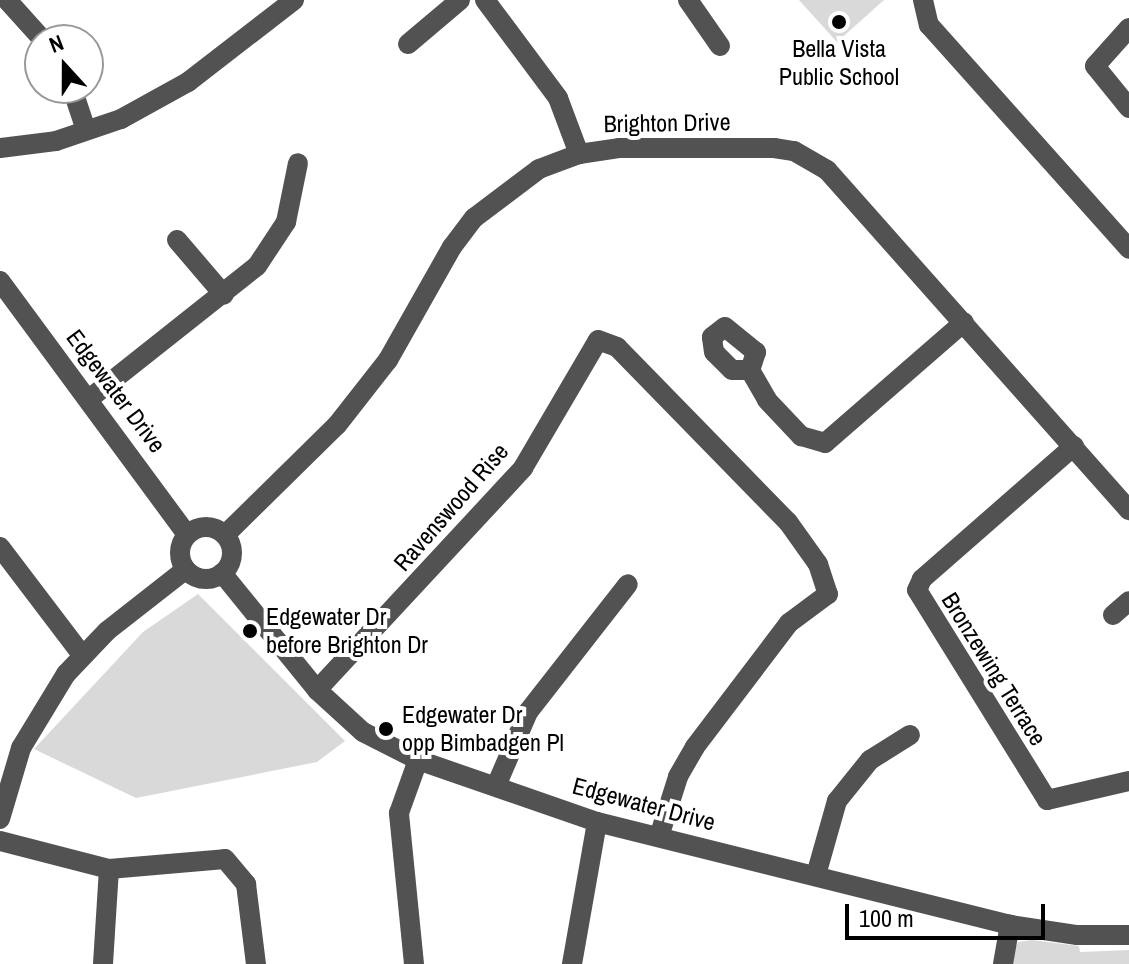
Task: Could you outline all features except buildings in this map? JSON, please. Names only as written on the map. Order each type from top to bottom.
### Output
[{"type":"street","points":[[7,0],[29,24]]},
{"type":"street","points":[[0,148],[86,130],[121,119],[188,82],[294,0]]},
{"type":"street","points":[[408,44],[460,0]]},
{"type":"street","points":[[485,0],[558,98],[579,154]]},
{"type":"street","points":[[688,0],[720,46]]},
{"type":"street","points":[[923,0],[929,25],[1129,249]]},
{"type":"street","points":[[1129,28],[1095,66],[1129,108]]},
{"type":"street","points":[[77,104],[86,130]]},
{"type":"street","name":"Brighton Drive","points":[[225,535],[337,425],[388,360],[452,247],[474,218],[523,179],[579,154],[619,148],[774,148],[812,159],[840,182],[1129,510]]},
{"type":"street","points":[[89,399],[257,266],[286,222],[298,163]]},
{"type":"street","points":[[177,240],[224,295]]},
{"type":"street","name":"Edgewater Drive","points":[[0,281],[187,535]]},
{"type":"street","points":[[750,370],[767,400],[801,436],[825,443],[964,322]]},
{"type":"street","name":"Ravenswood Rise","points":[[317,690],[523,468],[598,340],[635,360],[788,522],[818,564],[828,594],[789,623],[695,747],[678,777],[659,837]]},
{"type":"street","name":"Bronzewing Terrace","points":[[1074,446],[922,579],[917,590],[1047,800],[1129,781]]},
{"type":"street","points":[[206,527],[225,535],[232,554],[222,573],[199,578],[186,569],[180,555],[187,535],[206,527]]},
{"type":"street","points":[[0,547],[82,655]]},
{"type":"street","points":[[0,819],[11,773],[34,722],[82,655],[186,569]]},
{"type":"street","name":"Edgewater Drive","points":[[222,573],[317,690],[363,732],[418,760],[597,822],[1010,925],[1077,935],[1129,935]]},
{"type":"street","points":[[496,786],[528,712],[628,584]]},
{"type":"street","points":[[1113,615],[1129,601]]},
{"type":"street","points":[[816,875],[837,801],[870,760],[910,735]]},
{"type":"street","points":[[414,964],[399,813],[418,760]]},
{"type":"street","points":[[572,964],[597,822]]},
{"type":"street","points":[[0,841],[109,869],[149,869],[211,857],[236,866],[246,884],[256,964]]},
{"type":"street","points":[[103,964],[109,869]]},
{"type":"street","points":[[1003,964],[1010,925]]},
{"type":"shaded area","name":"Bella Vista Public School","points":[[799,0],[884,0],[837,42]]},
{"type":"shaded area","points":[[198,594],[345,741],[317,762],[136,798],[34,749],[143,632]]},
{"type":"shaded area","points":[[1032,940],[1079,946],[1080,952],[1129,950],[1129,964],[1008,964],[1018,942]]},
{"type":"place","name":"Bella Vista Public School","points":[[839,22]]},
{"type":"place","name":"Edgewater Dr before Brighton Dr","points":[[250,631]]},
{"type":"place","name":"Edgewater Dr opp Bimbadgen Pl","points":[[386,729]]}]
